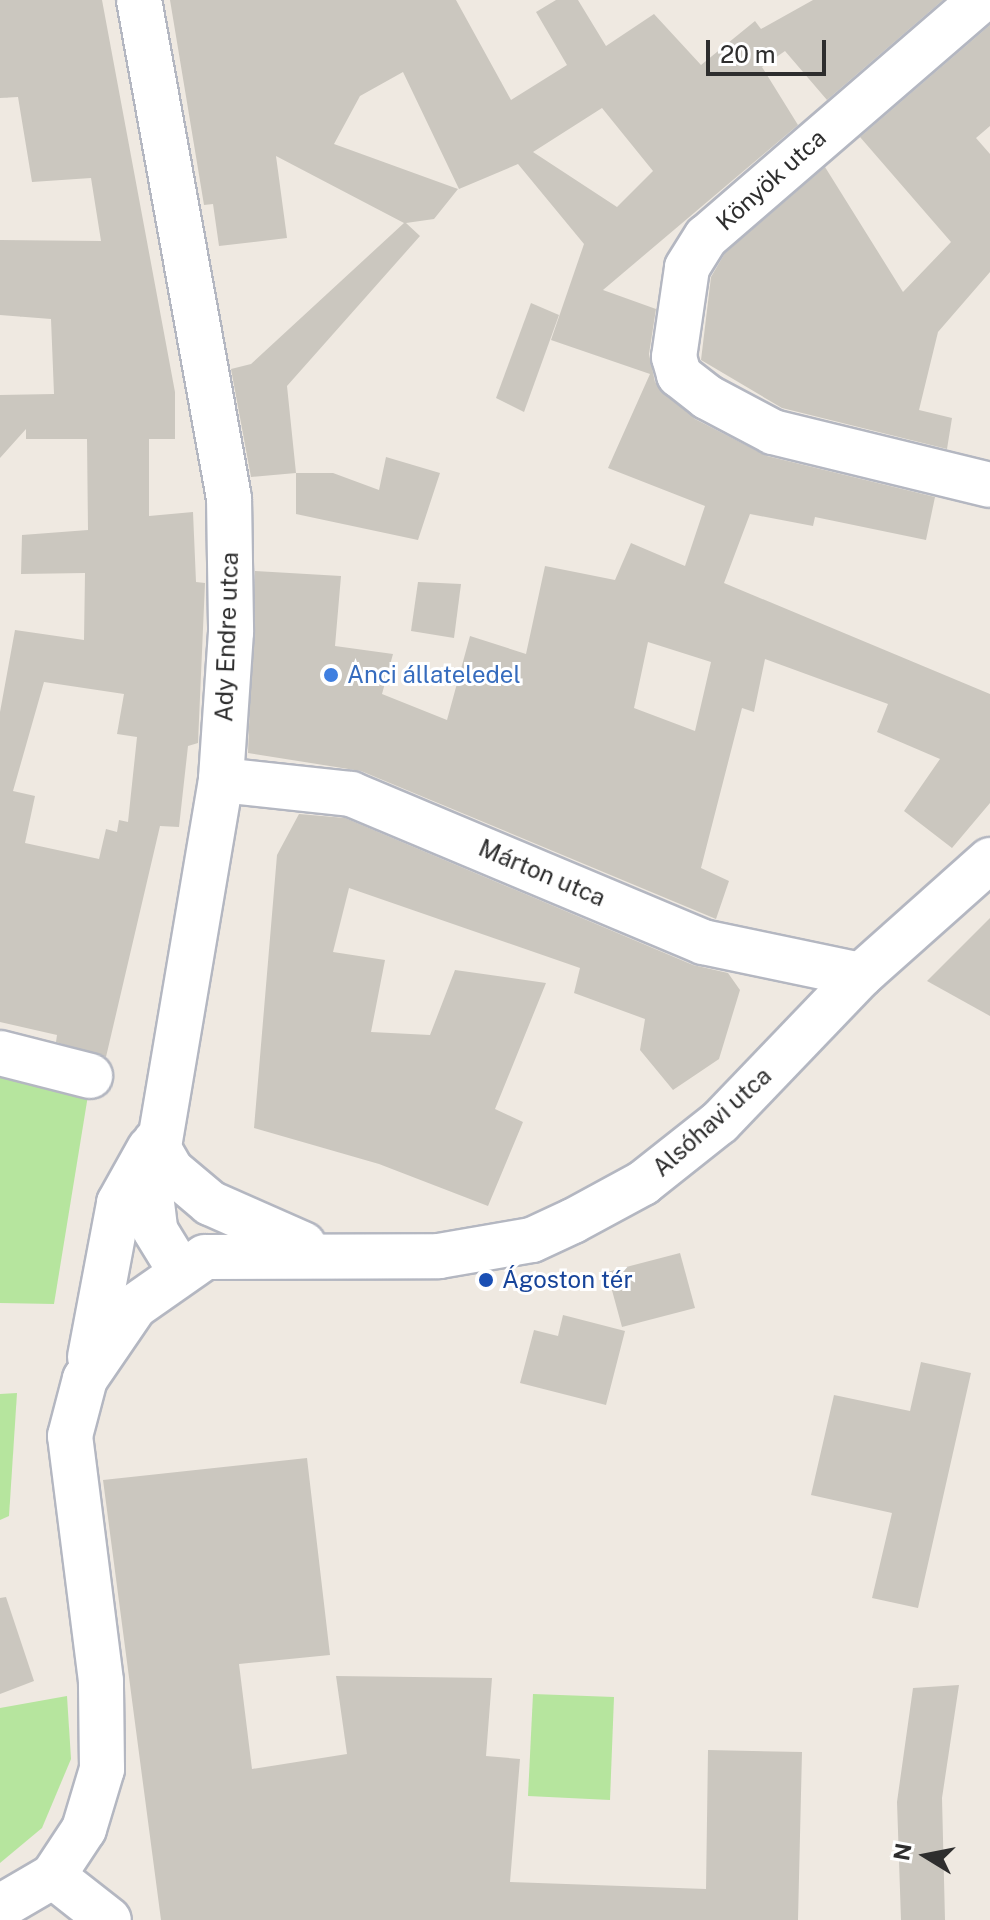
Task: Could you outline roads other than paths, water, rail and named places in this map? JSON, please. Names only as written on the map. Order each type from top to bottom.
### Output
[{"type":"street","name":"Ady Endre utca","points":[[139,0],[229,498],[231,632],[221,780],[207,892],[155,1142],[151,1211],[179,1269]]},
{"type":"street","name":"Könyök utca","points":[[981,0],[706,237],[687,268],[674,357],[679,375],[707,397],[773,432],[990,485]]},
{"type":"street","name":"Márton utca","points":[[221,780],[351,794],[703,942],[861,975]]},
{"type":"street","name":"Alsóhavi utca","points":[[179,1269],[223,1255],[439,1256],[532,1240],[629,1191],[720,1122],[861,975],[990,860]]},
{"type":"street","points":[[0,1053],[90,1076]]},
{"type":"street","points":[[0,1907],[53,1876],[84,1829],[102,1769],[101,1681],[70,1468],[70,1436],[85,1379],[119,1203],[155,1142],[171,1170],[235,1220],[339,1257]]},
{"type":"street","points":[[85,1379],[135,1306],[179,1269]]},
{"type":"street","points":[[53,1876],[109,1920]]},
{"type":"place","name":"Anci állateledel","points":[[331,675]]},
{"type":"place","name":"Ágoston tér","points":[[486,1280]]}]
